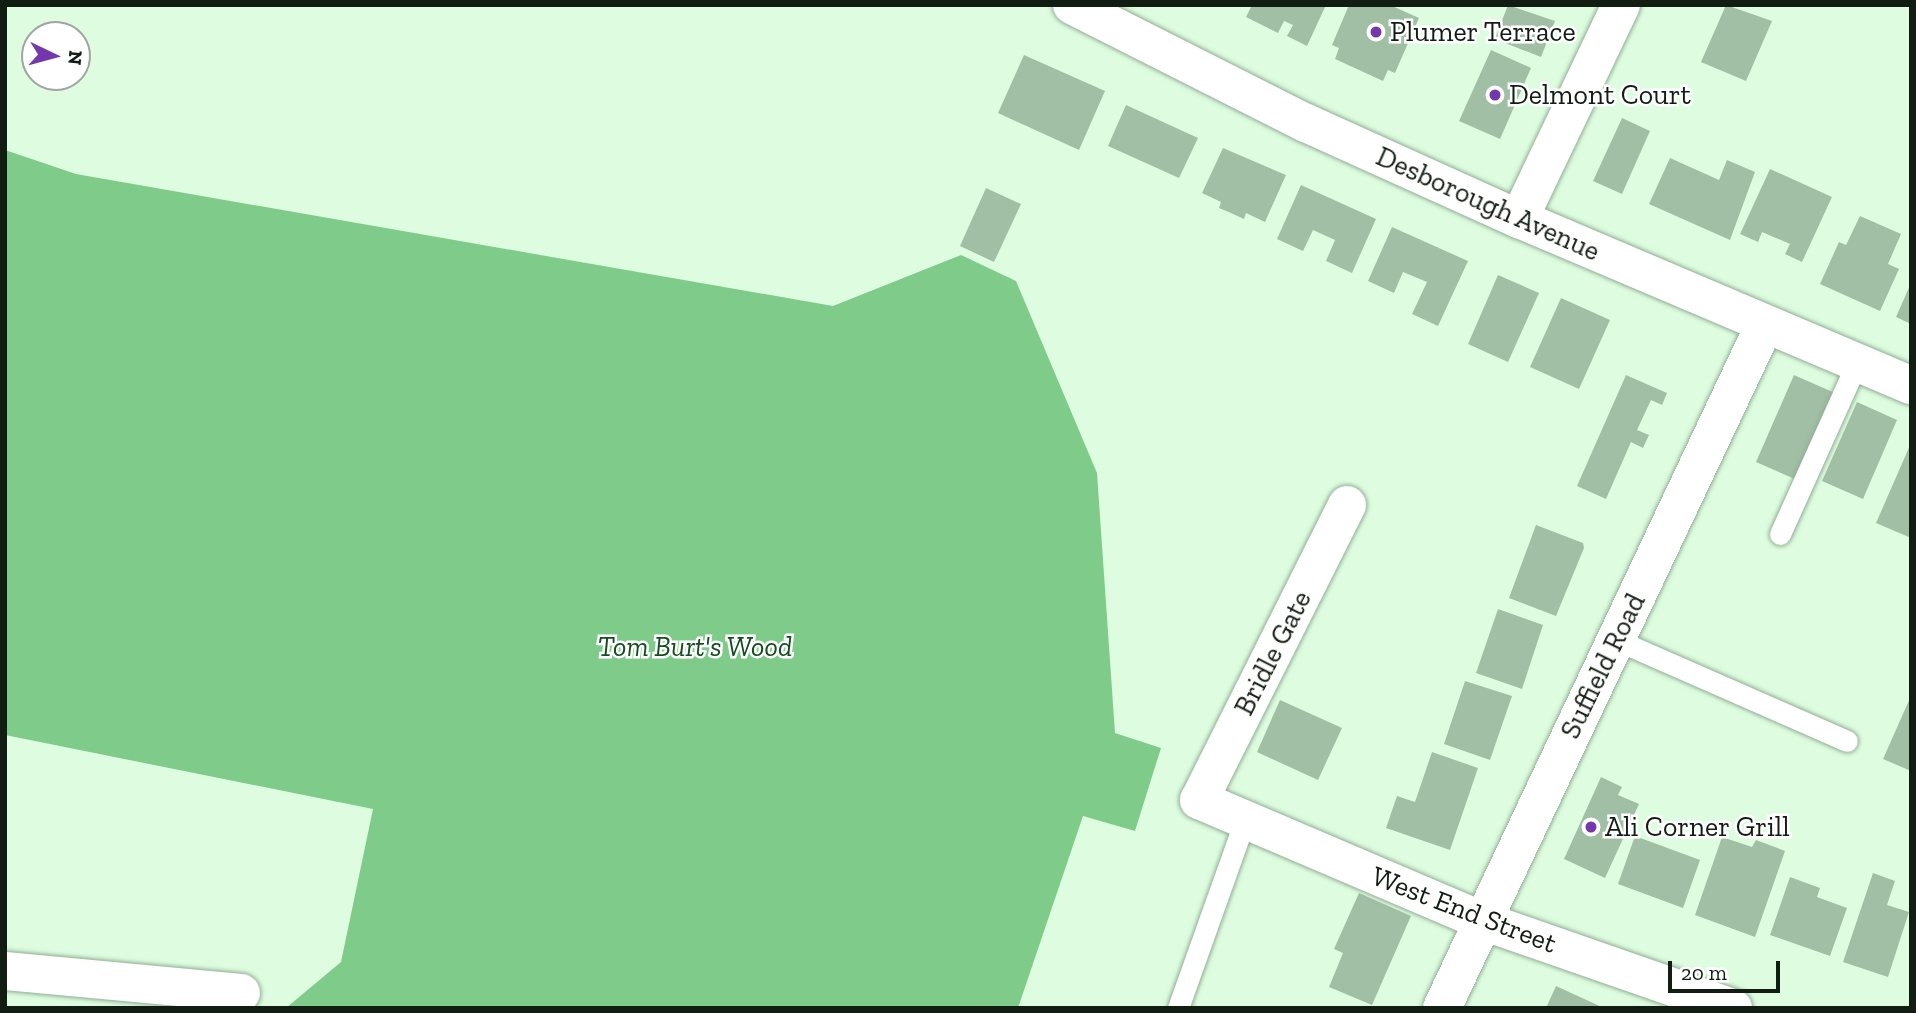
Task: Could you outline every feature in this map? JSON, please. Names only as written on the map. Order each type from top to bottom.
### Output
[{"type":"street","name":"Desborough Avenue","points":[[1072,5],[1306,123],[1519,219],[1911,385]]},
{"type":"street","points":[[1519,219],[1621,5]]},
{"type":"street","name":"Suffield Road","points":[[1442,1008],[1480,920],[1617,640],[1765,324]]},
{"type":"street","name":"Bridle Gate","points":[[1199,800],[1347,505]]},
{"type":"street","name":"West End Street","points":[[1199,800],[1480,920],[1733,1008]]},
{"type":"street","points":[[5,971],[241,993]]},
{"type":"lane","points":[[1780,534],[1857,363]]},
{"type":"lane","points":[[1617,640],[1847,741]]},
{"type":"lane","points":[[1178,1008],[1245,820]]},
{"type":"green space","name":"Tom Burt's Wood","points":[[5,150],[76,174],[833,306],[961,255],[1016,281],[1097,473],[1115,733],[1161,748],[1135,831],[1083,816],[1018,1008],[286,1008],[341,962],[373,809],[5,735]]},
{"type":"building","points":[[1252,5],[1326,5],[1307,46],[1287,36],[1293,25],[1284,21],[1278,33],[1246,17]]},
{"type":"building","name":"Plumer Terrace","points":[[1349,5],[1390,5],[1419,18],[1395,73],[1388,70],[1383,81],[1335,59],[1339,48],[1332,45]]},
{"type":"building","points":[[1508,5],[1555,21],[1541,57],[1495,39]]},
{"type":"building","points":[[1726,5],[1772,21],[1746,81],[1701,62]]},
{"type":"building","name":"Delmont Court","points":[[1491,50],[1531,68],[1500,139],[1459,121]]},
{"type":"building","points":[[1024,55],[1105,91],[1079,150],[998,113]]},
{"type":"building","points":[[1126,105],[1198,138],[1179,178],[1108,146]]},
{"type":"building","points":[[1622,118],[1650,131],[1622,194],[1593,181]]},
{"type":"building","points":[[1223,148],[1286,175],[1265,222],[1246,213],[1244,219],[1219,208],[1221,202],[1202,193]]},
{"type":"building","points":[[1670,158],[1719,180],[1727,160],[1755,172],[1730,240],[1649,204]]},
{"type":"building","points":[[1770,169],[1832,197],[1802,262],[1785,254],[1790,244],[1762,232],[1758,242],[1740,234]]},
{"type":"building","points":[[1301,185],[1376,219],[1352,273],[1326,261],[1335,240],[1313,230],[1303,251],[1277,239]]},
{"type":"building","points":[[986,188],[1021,204],[994,262],[960,246]]},
{"type":"building","points":[[1860,216],[1901,234],[1888,264],[1899,269],[1880,311],[1820,284],[1839,242],[1846,245]]},
{"type":"building","points":[[1392,227],[1468,261],[1438,326],[1412,314],[1427,282],[1403,272],[1394,293],[1368,281]]},
{"type":"building","points":[[1498,275],[1539,293],[1508,362],[1468,344]]},
{"type":"building","points":[[1911,283],[1911,324],[1896,317]]},
{"type":"building","points":[[1561,298],[1610,320],[1579,389],[1530,367]]},
{"type":"building","points":[[1626,375],[1667,393],[1662,405],[1651,400],[1637,430],[1649,435],[1643,448],[1631,442],[1606,499],[1577,486]]},
{"type":"building","points":[[1794,375],[1835,393],[1797,480],[1756,462]]},
{"type":"building","points":[[1857,402],[1897,420],[1863,499],[1822,481]]},
{"type":"building","points":[[1911,443],[1911,538],[1876,523]]},
{"type":"building","points":[[1536,525],[1583,543],[1584,548],[1556,616],[1509,598]]},
{"type":"building","points":[[1498,609],[1543,625],[1522,689],[1476,673]]},
{"type":"building","points":[[1465,681],[1512,696],[1490,760],[1444,744]]},
{"type":"building","points":[[1911,696],[1911,771],[1883,759]]},
{"type":"building","points":[[1280,700],[1342,728],[1318,780],[1257,752]]},
{"type":"building","points":[[1432,752],[1478,768],[1450,850],[1386,828],[1397,796],[1415,802]]},
{"type":"building","points":[[1601,777],[1622,787],[1618,795],[1639,804],[1605,878],[1564,859]]},
{"type":"building","points":[[1635,836],[1700,860],[1683,908],[1618,884]]},
{"type":"building","points":[[1722,837],[1752,847],[1756,840],[1785,851],[1755,937],[1695,915]]},
{"type":"building","points":[[1873,873],[1895,881],[1887,905],[1909,912],[1888,977],[1843,962]]},
{"type":"building","points":[[1790,877],[1820,888],[1817,897],[1847,908],[1830,956],[1770,935]]},
{"type":"building","points":[[1359,893],[1411,916],[1372,1005],[1329,987],[1343,953],[1334,949]]},
{"type":"building","points":[[1556,986],[1604,1008],[1546,1008]]},
{"type":"place","name":"Plumer Terrace","points":[[1376,32]]},
{"type":"place","name":"Delmont Court","points":[[1495,95]]},
{"type":"place","name":"Ali Corner Grill","points":[[1591,827]]}]
